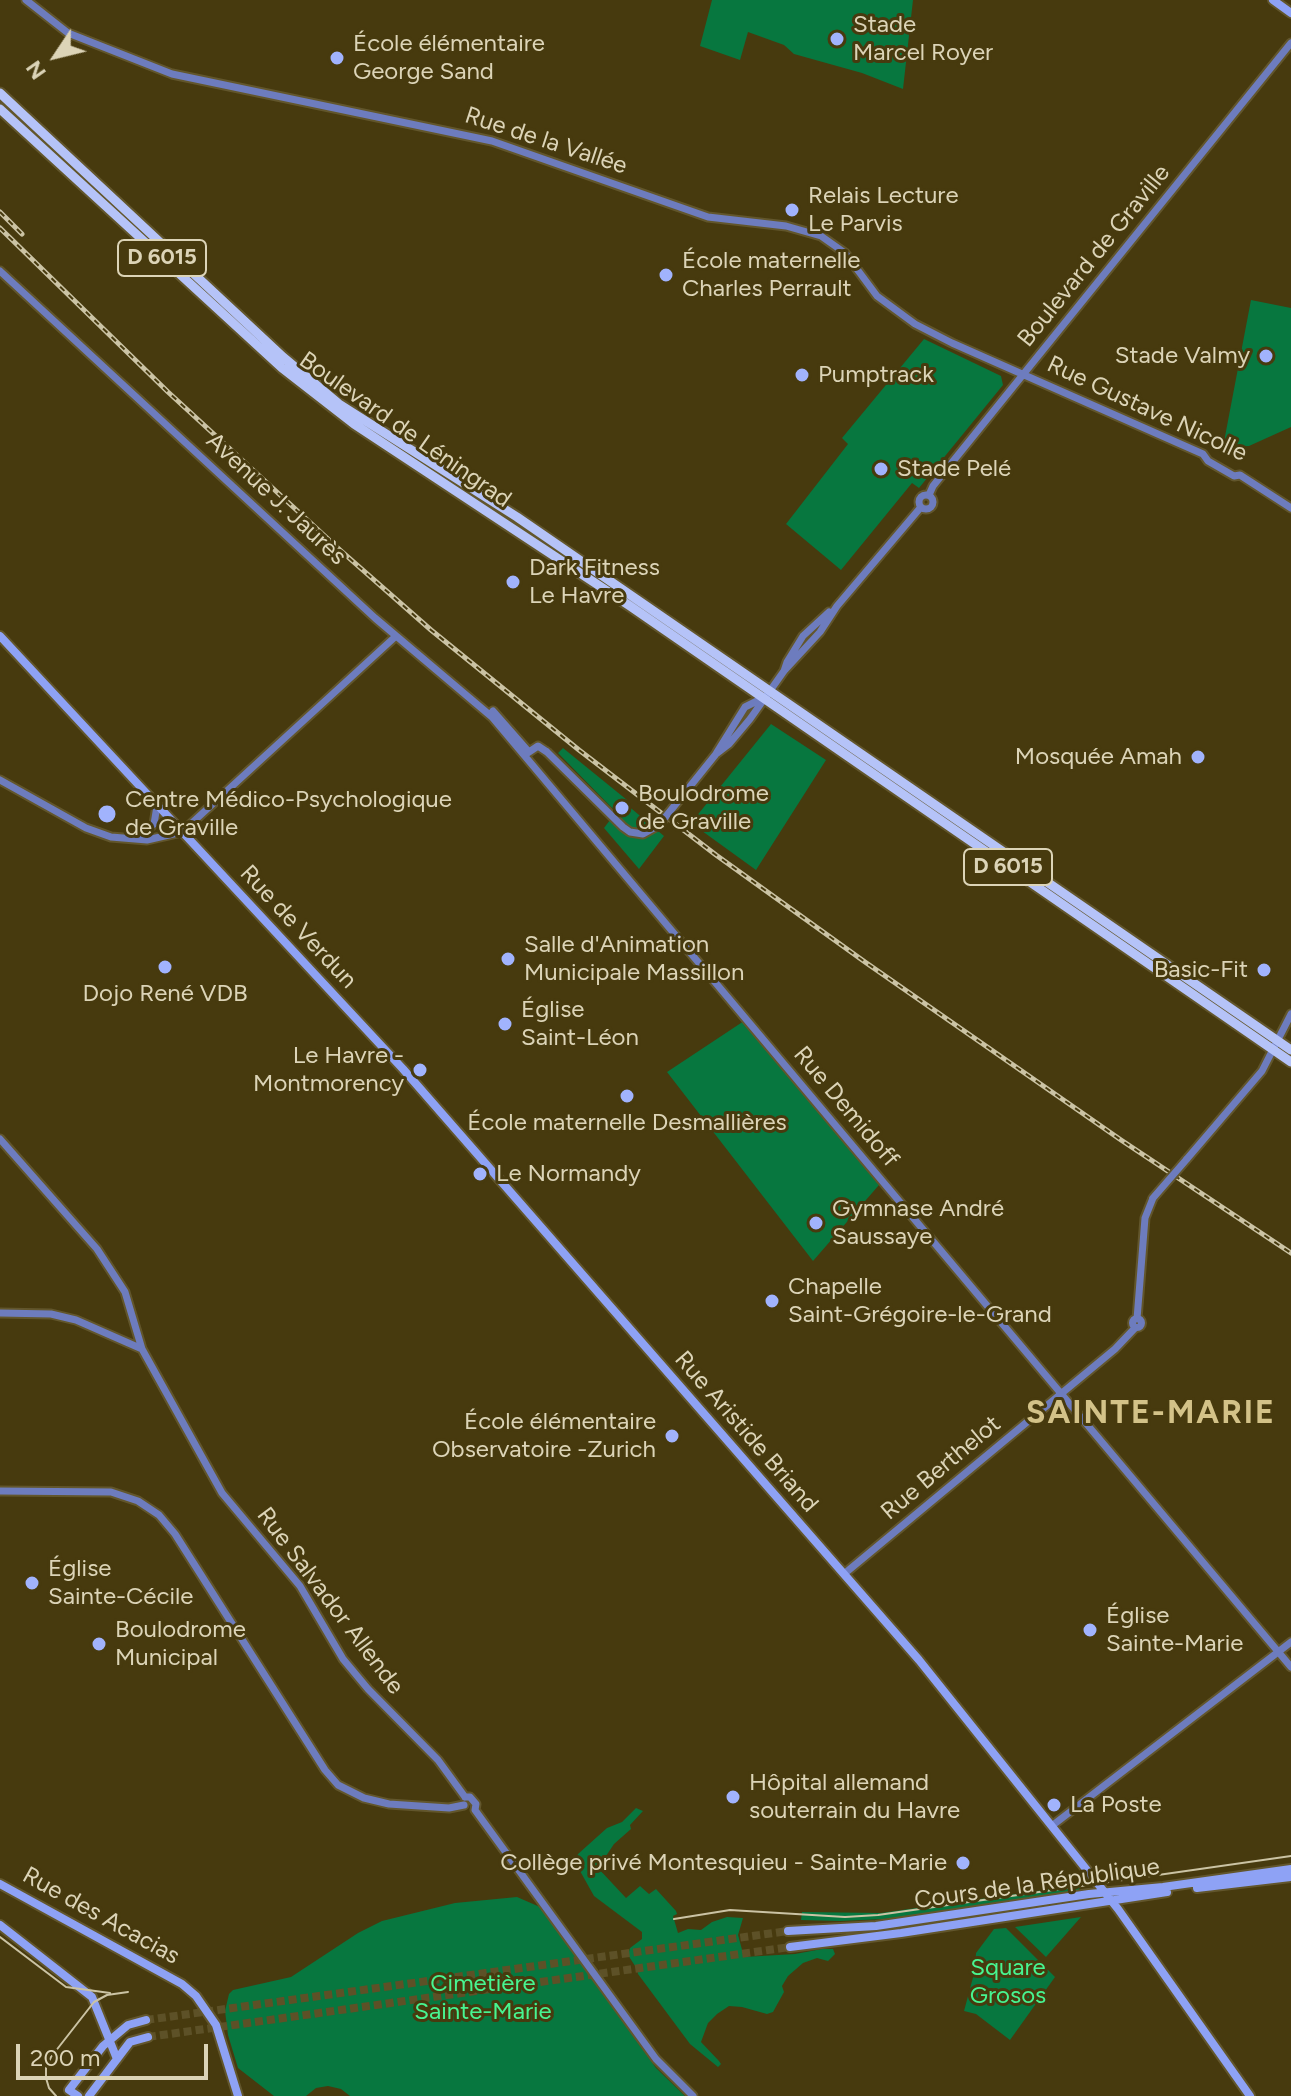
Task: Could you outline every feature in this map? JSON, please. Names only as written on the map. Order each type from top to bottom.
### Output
[{"type":"main road","points":[[1273,0],[1291,13]]},
{"type":"main road","name":"Boulevard de Léningrad","points":[[0,93],[283,357],[339,404],[517,517],[770,690]]},
{"type":"main road","name":"Boulevard de Léningrad","points":[[0,109],[282,368],[354,424],[554,555],[1276,1045]]},
{"type":"main road","name":"Rue de Verdun","points":[[0,636],[403,1069]]},
{"type":"main road","name":"D 6015","points":[[770,690],[1276,1045],[1291,1062]]},
{"type":"main road","name":"D 6015","points":[[1276,1045],[1291,1050]]},
{"type":"main road","name":"Rue Aristide Briand","points":[[403,1069],[929,1671],[1108,1897],[1250,2096]]},
{"type":"main road","name":"Cours de la République","points":[[790,1947],[924,1930],[1291,1869]]},
{"type":"main road","name":"Cours de la République","points":[[788,1931],[815,1927],[876,1926],[1291,1877]]},
{"type":"main road","name":"Rue des Acacias","points":[[0,1884],[182,1984],[196,1996],[216,2025],[238,2096]]},
{"type":"main road","points":[[0,1925],[92,1997],[106,2043],[115,2054]]},
{"type":"main road","points":[[99,2014],[111,2025],[146,2020]]},
{"type":"main road","points":[[78,2096],[69,2090],[106,2043],[135,2022]]},
{"type":"main road","points":[[89,2096],[115,2054],[130,2042],[148,2037]]},
{"type":"street","name":"Rue de la Vallée","points":[[26,0],[68,33],[172,74],[492,141],[708,217],[786,226],[821,236],[845,253],[877,296],[915,324],[1025,373]]},
{"type":"street","name":"Boulevard de Graville","points":[[770,690],[803,636],[837,606],[921,507],[920,498],[929,495],[933,486],[1291,43]]},
{"type":"street","name":"Avenue J. Jaurès","points":[[0,271],[396,636],[492,717],[527,754]]},
{"type":"street","name":"Rue Gustave Nicolle","points":[[1025,373],[1201,453],[1208,461],[1234,476],[1240,475],[1291,508]]},
{"type":"street","points":[[0,780],[86,828],[132,840],[161,838],[182,832],[396,636]]},
{"type":"street","points":[[493,711],[527,754],[538,746],[547,752],[623,827],[630,832],[643,834],[659,825],[716,754],[745,707],[763,698],[770,690]]},
{"type":"street","name":"Rue Demidoff","points":[[527,754],[1291,1667]]},
{"type":"street","points":[[132,840],[151,829],[157,806]]},
{"type":"street","points":[[1276,1045],[1291,1014]]},
{"type":"street","name":"Rue Berthelot","points":[[844,1574],[1122,1343],[1136,1323],[1146,1213],[1153,1198],[1262,1071],[1276,1045]]},
{"type":"street","name":"Rue Salvador Allende","points":[[0,1139],[97,1249],[125,1292],[142,1349],[229,1503],[300,1586],[343,1659],[438,1760],[464,1801]]},
{"type":"street","points":[[0,1313],[51,1314],[76,1320],[142,1349]]},
{"type":"street","points":[[0,1491],[111,1492],[138,1501],[159,1515],[175,1534],[325,1770],[338,1785],[364,1798],[389,1804],[449,1808],[464,1801],[469,1811],[475,1810],[656,2059],[693,2096]]},
{"type":"street","points":[[1053,1825],[1291,1642]]},
{"type":"green space","name":"Stade Marcel Royer","points":[[712,0],[913,0],[903,89],[862,73],[794,54],[784,45],[748,32],[740,60],[700,46]]},
{"type":"green space","name":"Stade Valmy","points":[[1251,300],[1291,308],[1291,427],[1249,446],[1223,447]]},
{"type":"green space","name":"Stade Pelé","points":[[924,339],[1001,376],[1003,385],[919,488],[912,483],[841,570],[786,524],[848,444],[842,438]]},
{"type":"green space","points":[[771,724],[826,760],[756,870],[691,823]]},
{"type":"green space","name":"Boulodrome de Graville","points":[[563,748],[627,800],[626,804],[664,836],[639,869],[604,828],[616,812],[558,753]]},
{"type":"green space","points":[[744,1021],[879,1185],[813,1261],[667,1072]]},
{"type":"green space","points":[[636,1808],[643,1811],[598,1868],[626,1898],[640,1886],[649,1894],[656,1889],[676,1911],[677,1914],[673,1916],[678,1933],[688,1929],[701,1930],[727,1917],[743,1918],[738,1935],[744,1957],[822,1949],[833,1949],[835,1954],[828,1961],[817,1958],[803,1963],[788,1976],[782,1986],[784,1992],[773,2012],[767,2014],[729,2006],[717,2014],[708,2023],[701,2042],[719,2061],[721,2064],[718,2067],[690,2044],[638,1974],[628,1955],[630,1948],[642,1939],[642,1932],[594,1896],[575,1862],[578,1854],[607,1828],[622,1822]]},
{"type":"green space","points":[[1080,1885],[1079,1891],[884,1919],[801,1920],[802,1912],[881,1913]]},
{"type":"green space","name":"Cimetière Sainte-Marie","points":[[517,1897],[540,1907],[656,2068],[685,2096],[350,2096],[341,2089],[328,2086],[316,2088],[306,2096],[274,2096],[238,2068],[228,2035],[225,2011],[233,1990],[291,1977],[382,1921],[455,1903]]},
{"type":"green space","points":[[1081,1917],[1046,1957],[1015,1927]]},
{"type":"green space","name":"Square Grosos","points":[[1006,1928],[1055,1977],[1010,2040],[976,2014],[964,2011],[975,1970],[976,1953],[994,1929]]},
{"type":"tunnel","points":[[146,2020],[788,1931]]},
{"type":"tunnel","points":[[148,2037],[790,1947]]},
{"type":"tram line","points":[[674,1919],[730,1910],[845,1917],[878,1915],[1291,1856]]},
{"type":"tram line","points":[[0,1937],[66,1987],[110,1993]]},
{"type":"tram line","points":[[56,2096],[46,2078],[51,2057],[94,2002],[107,1995],[128,1992]]},
{"type":"railway","points":[[0,212],[22,234]]},
{"type":"railway","points":[[0,228],[168,392],[340,550],[431,630],[579,750],[716,855],[865,962],[1121,1140],[1291,1253]]},
{"type":"place","name":"Stade Marcel Royer","points":[[837,39]]},
{"type":"place","name":"École élémentaire George Sand","points":[[337,58]]},
{"type":"place","name":"Relais Lecture Le Parvis","points":[[792,210]]},
{"type":"place","name":"École maternelle Charles Perrault","points":[[666,275]]},
{"type":"place","name":"Stade Valmy","points":[[1266,356]]},
{"type":"place","name":"Pumptrack","points":[[802,375]]},
{"type":"place","name":"Stade Pelé","points":[[881,469]]},
{"type":"place","name":"Dark Fitness Le Havre","points":[[513,582]]},
{"type":"place","name":"Mosquée Amah","points":[[1198,757]]},
{"type":"place","name":"Boulodrome de Graville","points":[[622,808]]},
{"type":"place","name":"Centre Médico-Psychologique de Graville","points":[[107,814]]},
{"type":"place","name":"Salle d'Animation Municipale Massillon","points":[[508,959]]},
{"type":"place","name":"Dojo René VDB","points":[[165,967]]},
{"type":"place","name":"Basic-Fit","points":[[1264,970]]},
{"type":"place","name":"Église Saint-Léon","points":[[505,1024]]},
{"type":"place","name":"Le Havre - Montmorency","points":[[420,1070]]},
{"type":"place","name":"École maternelle Desmallières","points":[[627,1096]]},
{"type":"place","name":"Le Normandy","points":[[480,1174]]},
{"type":"place","name":"Gymnase André Saussaye","points":[[816,1223]]},
{"type":"place","name":"Chapelle Saint-Grégoire-le-Grand","points":[[772,1301]]},
{"type":"place","name":"École élémentaire Observatoire -Zurich","points":[[672,1436]]},
{"type":"place","name":"Église Sainte-Cécile","points":[[32,1583]]},
{"type":"place","name":"Église Sainte-Marie","points":[[1090,1630]]},
{"type":"place","name":"Boulodrome Municipal","points":[[99,1644]]},
{"type":"place","name":"Hôpital allemand souterrain du Havre","points":[[733,1797]]},
{"type":"place","name":"La Poste","points":[[1054,1805]]},
{"type":"place","name":"Collège privé Montesquieu - Sainte-Marie","points":[[963,1863]]},
{"type":"district","name":"SAINTE-MARIE","points":[[1151,1414]]}]
